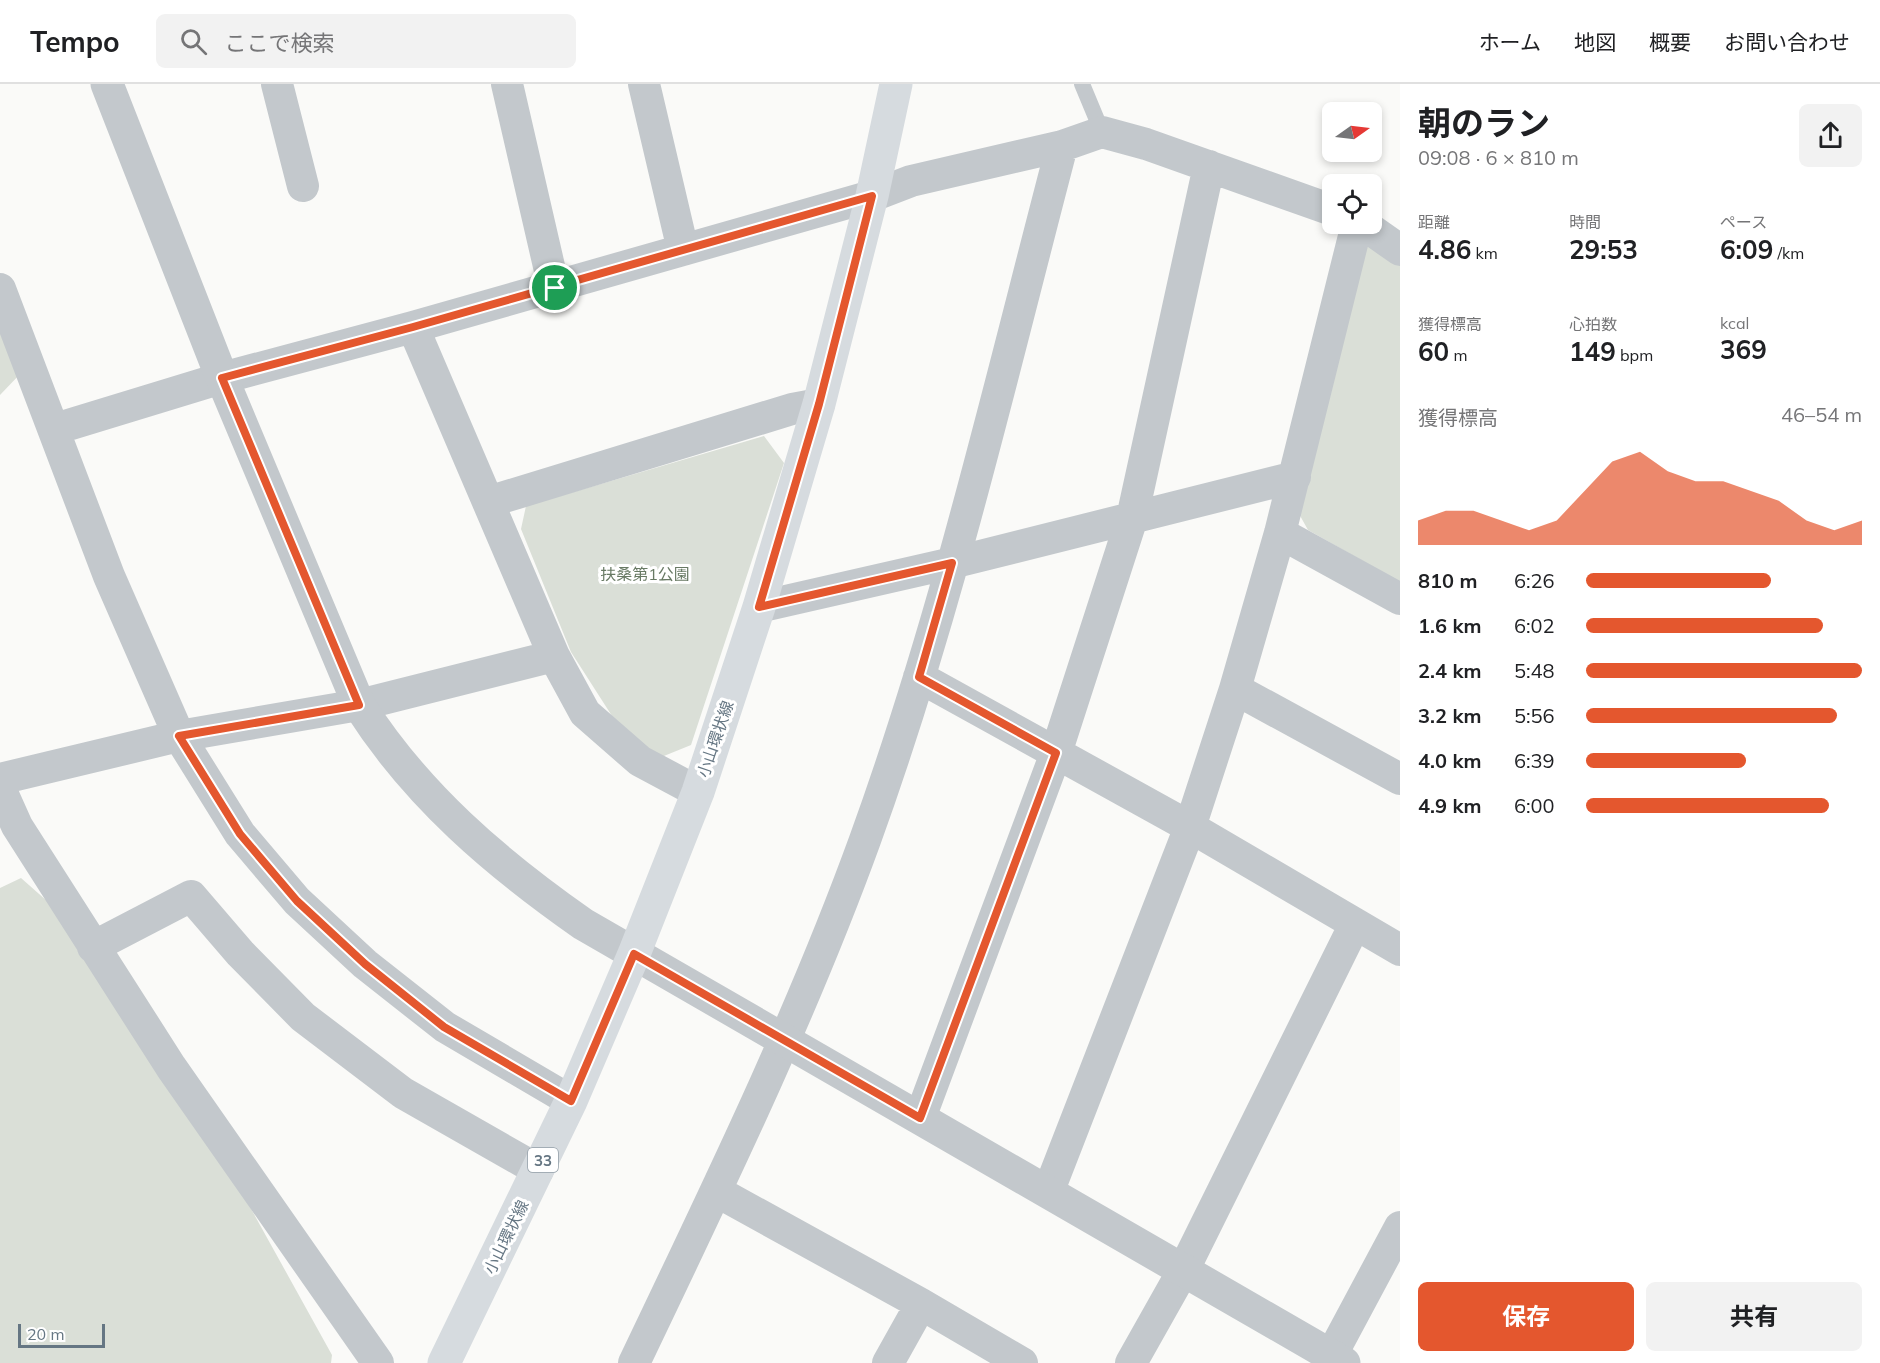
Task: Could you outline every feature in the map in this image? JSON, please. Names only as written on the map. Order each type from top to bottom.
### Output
[{"type":"main road","name":"小山環状線","points":[[444,1363],[571,1101],[634,954],[698,792],[759,607],[819,404],[872,196],[896,84]]},
{"type":"street","points":[[107,84],[222,378],[359,705],[376,732],[436,805],[478,844],[530,886],[583,924],[1049,1190],[1337,1359],[1400,1227]]},
{"type":"street","points":[[277,84],[303,186]]},
{"type":"street","points":[[507,84],[555,288]]},
{"type":"street","points":[[644,84],[683,250]]},
{"type":"street","points":[[55,429],[222,378],[555,288],[872,196],[911,181],[1062,146],[1102,132],[1146,144],[1322,206]]},
{"type":"street","points":[[634,1363],[786,1041],[866,839],[919,677],[952,563],[1062,146]]},
{"type":"street","points":[[920,1118],[1056,753],[1132,519],[1209,166]]},
{"type":"street","points":[[1049,1190],[1190,827],[1235,689],[1295,477],[1355,234]]},
{"type":"street","points":[[1378,234],[1400,250]]},
{"type":"street","points":[[0,289],[109,576],[179,736],[240,834],[306,909],[365,964],[444,1027],[571,1101]]},
{"type":"street","points":[[413,327],[554,656],[585,713],[640,761],[698,792]]},
{"type":"street","points":[[488,502],[792,409],[819,404]]},
{"type":"street","points":[[759,607],[952,563],[1295,477]]},
{"type":"street","points":[[1280,533],[1400,599]]},
{"type":"street","points":[[0,779],[179,736],[359,705],[554,656]]},
{"type":"street","points":[[919,677],[1190,827],[1400,950]]},
{"type":"street","points":[[1235,689],[1400,778]]},
{"type":"street","points":[[0,788],[17,826],[171,1067],[378,1363]]},
{"type":"street","points":[[93,947],[191,896],[240,953],[303,1017],[403,1093],[538,1170]]},
{"type":"street","points":[[1131,1363],[1184,1269],[1355,924]]},
{"type":"street","points":[[716,1191],[921,1304],[1022,1363]]},
{"type":"street","points":[[888,1363],[921,1304]]},
{"type":"lane","points":[[1082,84],[1102,132]]},
{"type":"green space","points":[[1372,241],[1400,261],[1400,582],[1308,530],[1298,512],[1363,248]]},
{"type":"green space","points":[[0,316],[22,372],[0,395]]},
{"type":"green space","name":"扶桑第1公園","points":[[764,436],[784,463],[691,745],[659,758],[612,716],[571,652],[521,529],[526,506]]},
{"type":"green space","points":[[21,878],[64,916],[250,1207],[332,1355],[331,1363],[0,1363],[0,888]]},
{"type":"route","points":[[872,196],[819,404],[759,607],[952,563],[919,677],[1056,753],[920,1118],[634,954],[571,1101],[444,1027],[365,964],[297,901],[240,834],[179,736],[359,705],[222,378],[555,288],[872,196]]}]
